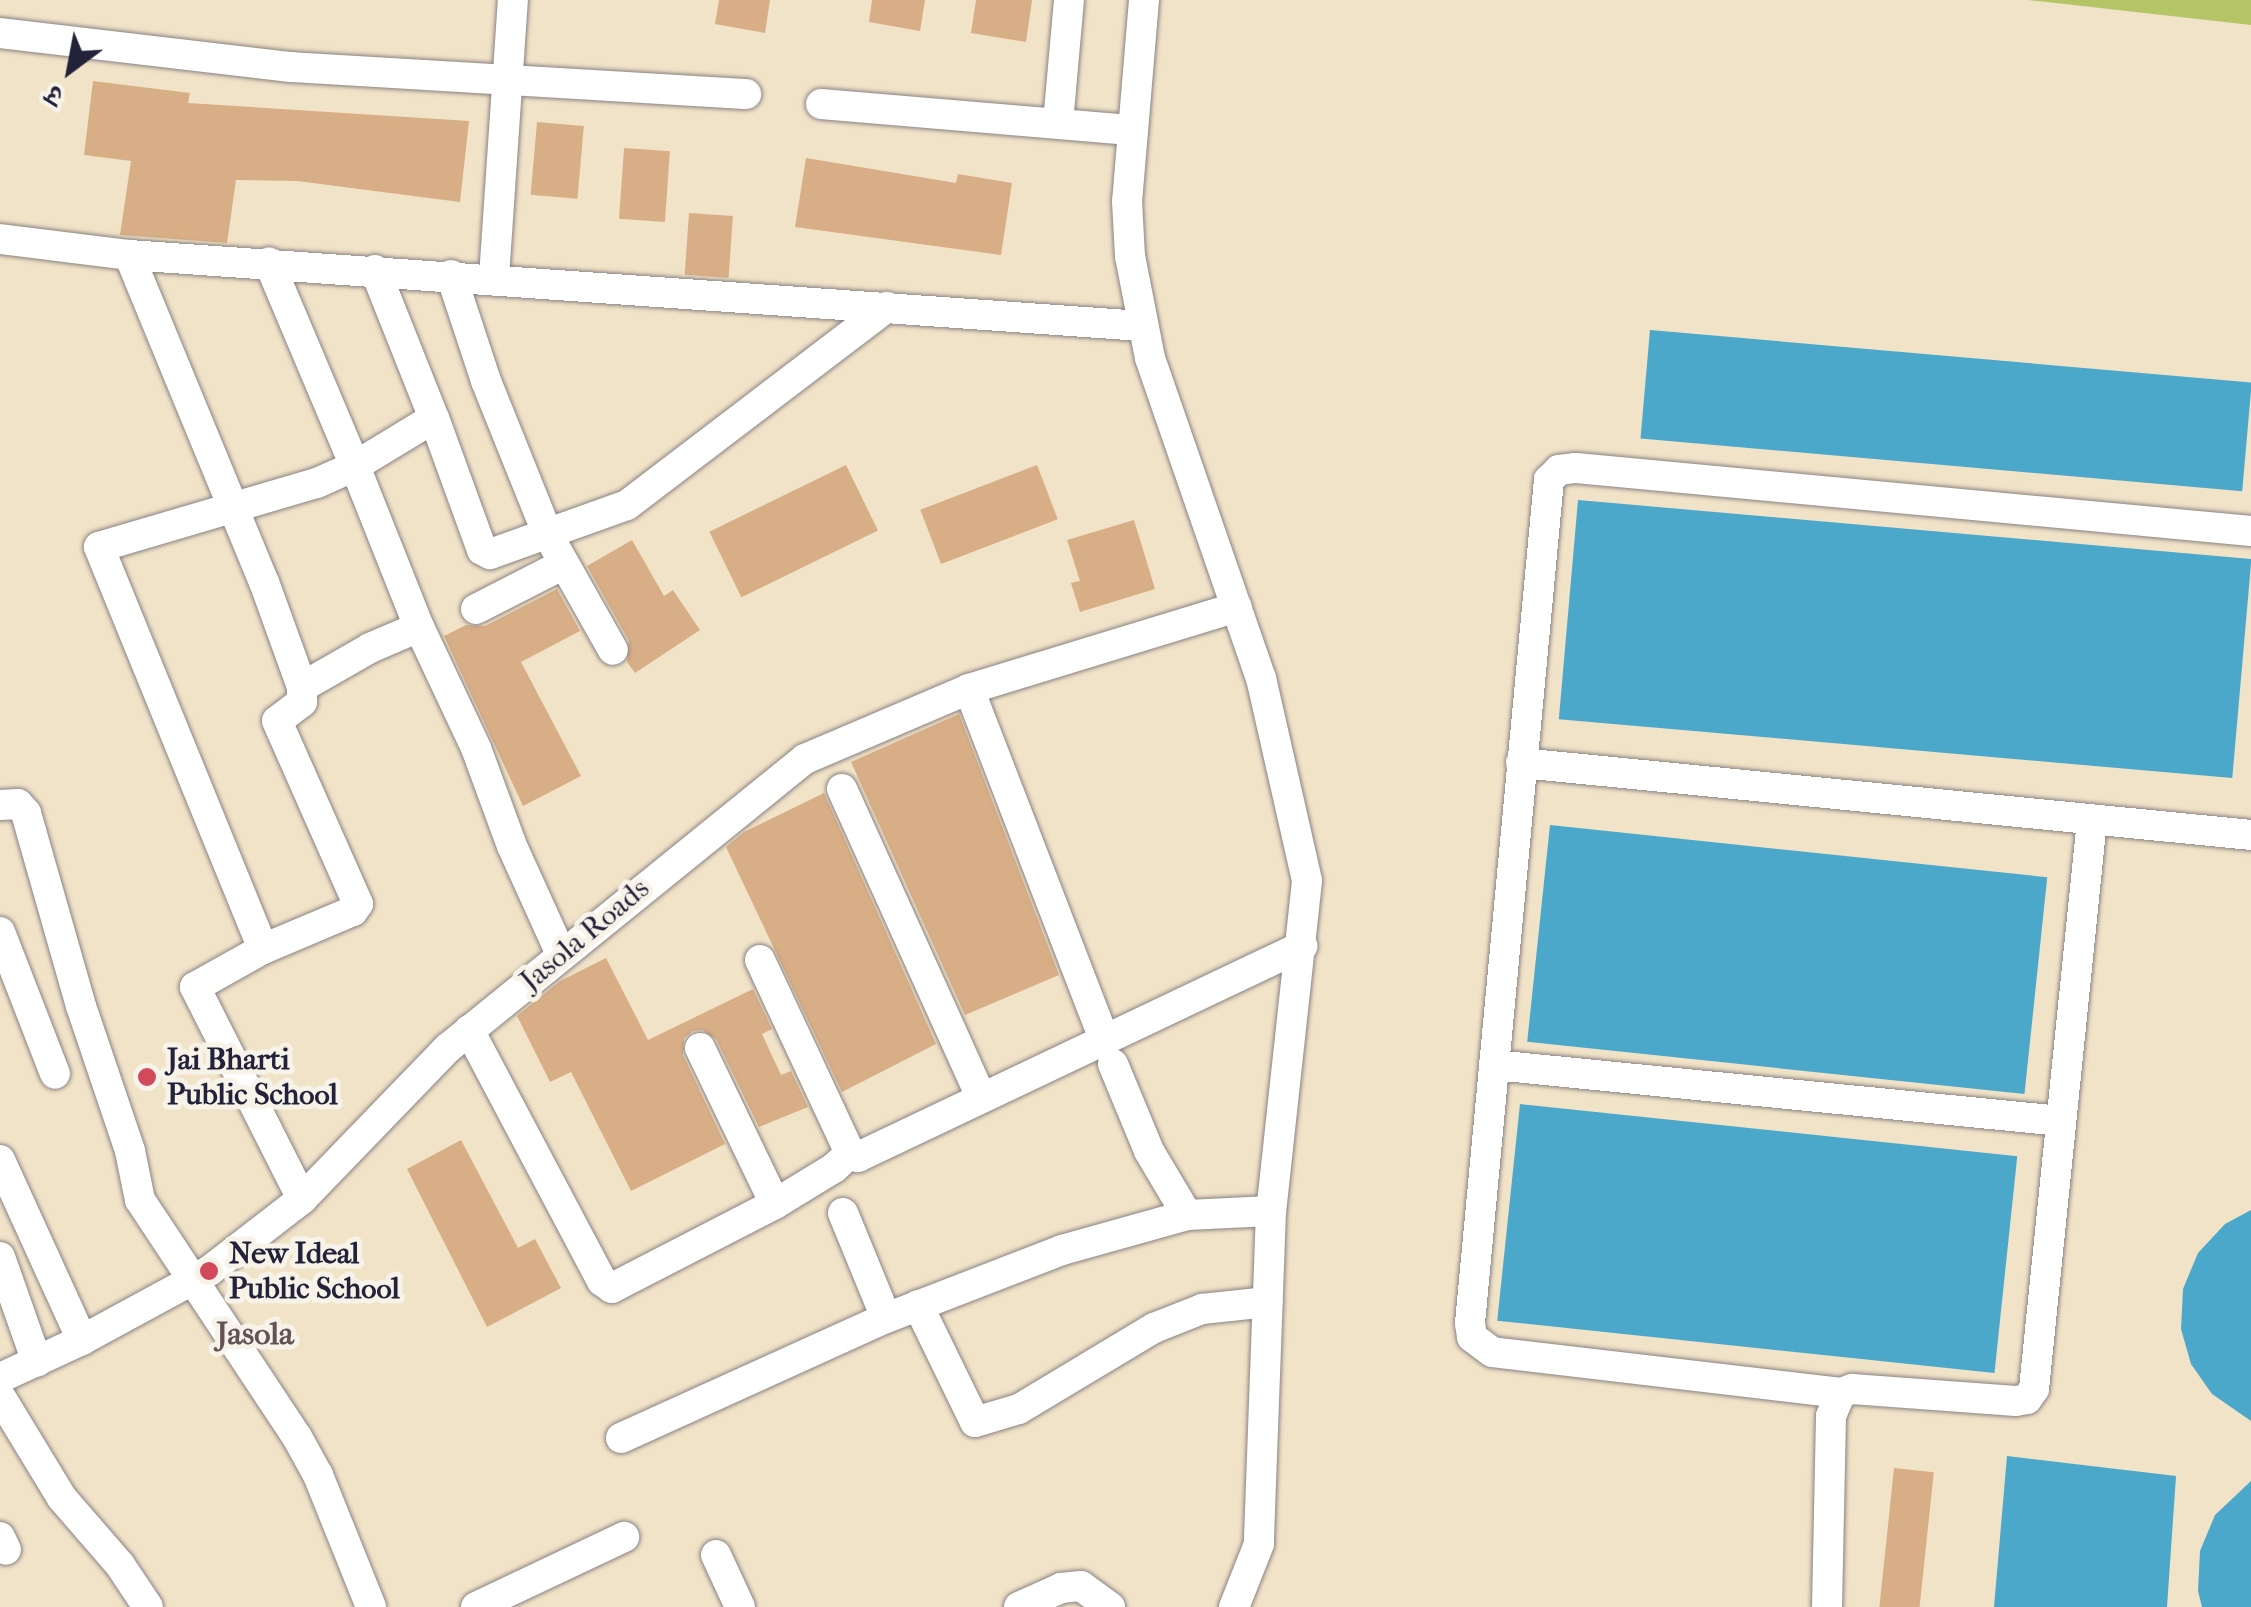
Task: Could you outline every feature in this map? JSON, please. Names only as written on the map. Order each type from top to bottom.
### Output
[{"type":"street","points":[[494,278],[514,0]]},
{"type":"street","points":[[1058,123],[1070,0]]},
{"type":"street","points":[[1144,0],[1127,201],[1130,256],[1150,358],[1261,678],[1307,881],[1271,1211],[1259,1544],[1234,1607]]},
{"type":"street","points":[[0,33],[291,67],[746,94]]},
{"type":"street","points":[[821,104],[1133,130]]},
{"type":"street","points":[[0,239],[129,255],[1143,326]]},
{"type":"street","points":[[129,255],[302,687],[302,702],[277,721],[358,904],[353,911],[198,983],[196,992],[302,1199]]},
{"type":"street","points":[[268,262],[418,627],[467,726],[512,846],[562,954]]},
{"type":"street","points":[[375,270],[485,554],[628,505],[887,307]]},
{"type":"street","points":[[450,275],[546,533],[613,650]]},
{"type":"street","points":[[264,950],[99,548],[317,483],[355,466],[434,418]]},
{"type":"street","points":[[2092,820],[2036,1379],[2027,1398],[2016,1402],[1852,1389],[1841,1393],[1481,1348],[1470,1324],[1545,491],[1559,470],[1596,470],[2251,531]]},
{"type":"street","points":[[476,608],[562,565]]},
{"type":"street","name":"Jasola Roads","points":[[0,1378],[82,1340],[192,1280],[302,1199],[470,1030],[806,759],[969,689],[1236,607]]},
{"type":"street","points":[[302,687],[370,648],[418,627]]},
{"type":"street","points":[[969,689],[1149,1151],[1187,1215]]},
{"type":"street","points":[[1520,763],[2251,835]]},
{"type":"street","points":[[842,789],[981,1097]]},
{"type":"street","points":[[0,805],[18,804],[26,813],[81,1006],[130,1151],[140,1200],[270,1394],[318,1475],[371,1607]]},
{"type":"street","points":[[0,932],[55,1074]]},
{"type":"street","points":[[850,1153],[867,1157],[981,1097],[1108,1051],[1302,946]]},
{"type":"street","points":[[760,960],[850,1153]]},
{"type":"street","points":[[470,1030],[607,1286],[620,1287],[775,1204],[834,1168],[850,1153]]},
{"type":"street","points":[[700,1048],[775,1204]]},
{"type":"street","points":[[1494,1065],[2060,1121]]},
{"type":"street","points":[[0,1160],[82,1340]]},
{"type":"street","points":[[621,1438],[886,1318],[1062,1250],[1187,1215],[1271,1211]]},
{"type":"street","points":[[842,1213],[886,1318]]},
{"type":"street","points":[[0,1257],[37,1362]]},
{"type":"street","points":[[918,1305],[974,1422],[1019,1409],[1154,1328],[1202,1309],[1268,1302]]},
{"type":"street","points":[[1827,1607],[1831,1416],[1841,1393]]},
{"type":"street","points":[[0,1396],[69,1508],[120,1565],[148,1607]]},
{"type":"street","points":[[476,1607],[624,1538]]},
{"type":"street","points":[[716,1555],[740,1607]]},
{"type":"street","points":[[1020,1607],[1061,1588],[1082,1586],[1110,1607]]},
{"type":"green space","points":[[2028,0],[2251,0],[2251,25],[2047,2]]},
{"type":"water","points":[[1650,330],[2251,383],[2242,491],[1641,439]]},
{"type":"water","points":[[1578,500],[2251,559],[2232,778],[1559,719]]},
{"type":"water","points":[[1550,825],[2047,877],[2024,1094],[1527,1042]]},
{"type":"water","points":[[1520,1104],[2017,1156],[1994,1373],[1497,1321]]},
{"type":"water","points":[[2251,1210],[2251,1421],[2212,1394],[2191,1364],[2181,1329],[2183,1289],[2198,1253],[2225,1224]]},
{"type":"water","points":[[2007,1456],[2176,1476],[2167,1607],[1994,1607]]},
{"type":"water","points":[[2251,1481],[2251,1607],[2202,1607],[2198,1591],[2200,1551],[2215,1515]]},
{"type":"building","points":[[719,0],[770,0],[765,33],[715,24]]},
{"type":"building","points":[[872,0],[925,0],[920,31],[869,22]]},
{"type":"building","points":[[976,0],[1032,0],[1026,42],[971,33]]},
{"type":"building","points":[[93,81],[190,93],[188,103],[469,121],[460,202],[297,181],[236,180],[227,243],[120,235],[131,161],[84,155]]},
{"type":"building","points":[[537,122],[584,126],[577,199],[531,195]]},
{"type":"building","points":[[624,148],[670,151],[665,222],[619,219]]},
{"type":"building","points":[[806,158],[956,183],[958,174],[1012,183],[1001,255],[795,227]]},
{"type":"building","points":[[689,213],[733,216],[729,278],[685,275]]},
{"type":"building","points":[[846,465],[878,531],[741,597],[709,532]]},
{"type":"building","points":[[1037,465],[1058,519],[941,564],[920,510]]},
{"type":"building","points":[[1134,520],[1155,589],[1080,612],[1071,583],[1080,581],[1067,540]]},
{"type":"building","points":[[632,540],[664,596],[673,590],[700,630],[635,673],[627,662],[629,641],[587,566]]},
{"type":"building","points":[[557,589],[580,631],[521,662],[581,776],[523,806],[444,636],[466,625],[485,626]]},
{"type":"building","points":[[959,714],[1059,975],[965,1015],[851,762]]},
{"type":"building","points":[[824,793],[936,1044],[842,1092],[726,847],[744,832]]},
{"type":"building","points":[[606,958],[648,1040],[753,989],[772,1029],[762,1034],[781,1075],[791,1071],[808,1107],[759,1127],[716,1039],[702,1030],[693,1031],[684,1038],[683,1055],[725,1144],[631,1191],[571,1072],[550,1082],[517,1016],[560,981]]},
{"type":"building","points":[[461,1140],[518,1248],[535,1239],[561,1288],[487,1327],[407,1169]]},
{"type":"building","points":[[1894,1468],[1934,1472],[1920,1607],[1879,1607]]},
{"type":"place","name":"Jai Bharti Public School","points":[[147,1077]]},
{"type":"place","name":"New Ideal Public School","points":[[209,1271]]},
{"type":"district","name":"Jasola","points":[[255,1334]]}]
